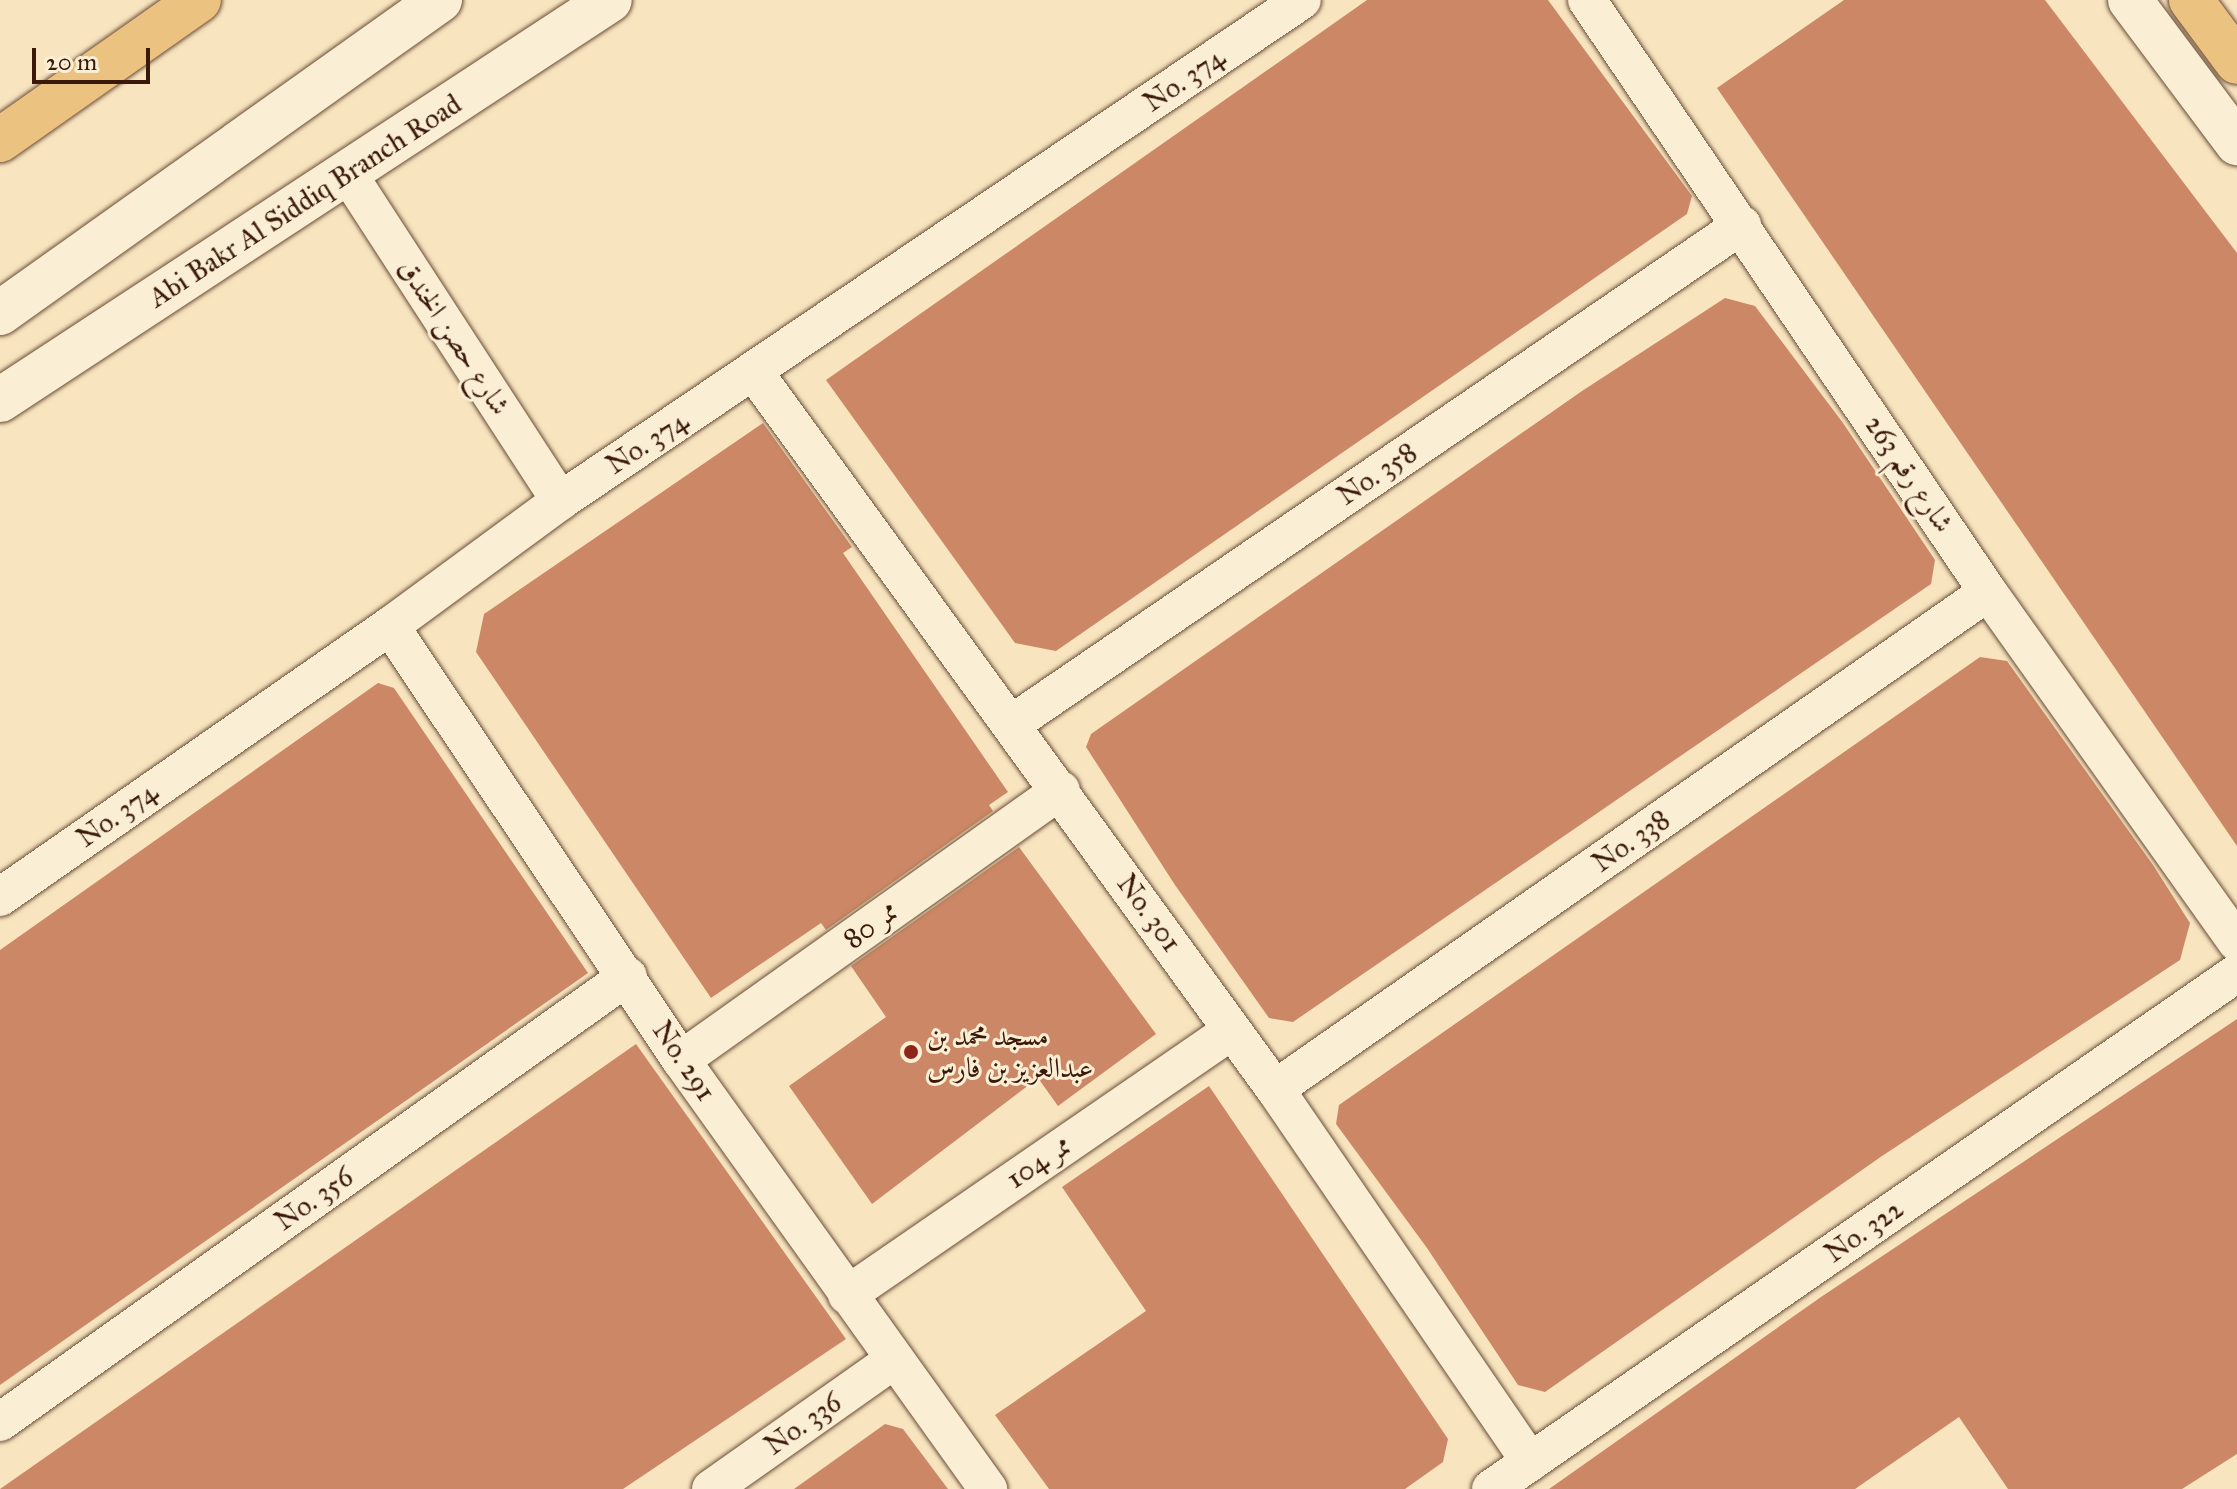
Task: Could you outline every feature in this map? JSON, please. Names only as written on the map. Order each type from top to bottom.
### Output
[{"type":"main road","points":[[0,140],[199,0]]},
{"type":"main road","points":[[0,313],[440,0]]},
{"type":"main road","name":"Abi Bakr Al Siddiq Branch Road","points":[[0,400],[610,0]]},
{"type":"main road","points":[[2130,0],[2237,143]]},
{"type":"main road","points":[[2191,0],[2237,62]]},
{"type":"street","name":"No. 374","points":[[0,897],[390,626],[560,501],[1302,0]]},
{"type":"street","name":"شارع رقم 263","points":[[1587,0],[1988,592],[2237,943]]},
{"type":"street","name":"شارع حصن الخندق","points":[[348,174],[560,501]]},
{"type":"street","name":"No. 358","points":[[1013,723],[1742,225]]},
{"type":"street","name":"No. 301","points":[[754,372],[1013,723],[1275,1089],[1530,1462]]},
{"type":"street","name":"No. 338","points":[[1275,1089],[1988,592]]},
{"type":"street","name":"No. 291","points":[[390,626],[628,976],[681,1060],[988,1489]]},
{"type":"street","name":"ممر 80","points":[[681,1060],[1061,790]]},
{"type":"street","name":"No. 322","points":[[1491,1489],[2237,973]]},
{"type":"street","name":"No. 356","points":[[0,1422],[628,976]]},
{"type":"street","name":"ممر 104","points":[[847,1295],[1232,1030]]},
{"type":"street","name":"No. 336","points":[[711,1489],[895,1359]]},
{"type":"building","points":[[1367,0],[1548,0],[1692,196],[1687,214],[1056,651],[1015,643],[826,380]]},
{"type":"building","points":[[1844,0],[2045,0],[2237,253],[2237,846],[1717,88]]},
{"type":"building","points":[[1725,298],[1755,306],[1843,423],[1935,560],[1931,584],[1293,1022],[1269,1018],[1175,885],[1086,747],[1091,734],[1582,391]]},
{"type":"building","points":[[763,423],[852,547],[843,553],[1008,792],[989,805],[993,811],[826,930],[821,923],[711,998],[476,652],[484,614]]},
{"type":"building","points":[[1980,657],[2007,661],[2153,865],[2190,923],[2180,960],[1882,1156],[1545,1392],[1518,1385],[1427,1248],[1336,1124],[1339,1105]]},
{"type":"building","points":[[378,683],[394,688],[588,973],[0,1385],[0,950]]},
{"type":"building","points":[[1019,847],[1156,1034],[1058,1106],[1038,1078],[872,1204],[789,1086],[886,1017],[851,966]]},
{"type":"building","points":[[2237,1019],[2237,1454],[2182,1489],[2008,1489],[1959,1417],[1855,1489],[1549,1489],[1821,1297]]},
{"type":"building","points":[[636,1044],[846,1339],[623,1489],[0,1489]]},
{"type":"building","points":[[1209,1086],[1448,1439],[1443,1462],[1405,1489],[1049,1489],[995,1415],[1146,1311],[1062,1187]]},
{"type":"building","points":[[885,1424],[903,1429],[948,1489],[794,1489]]},
{"type":"place","name":"مسجد محمد بن عبدالعزيز بن فارس","points":[[911,1052]]}]
